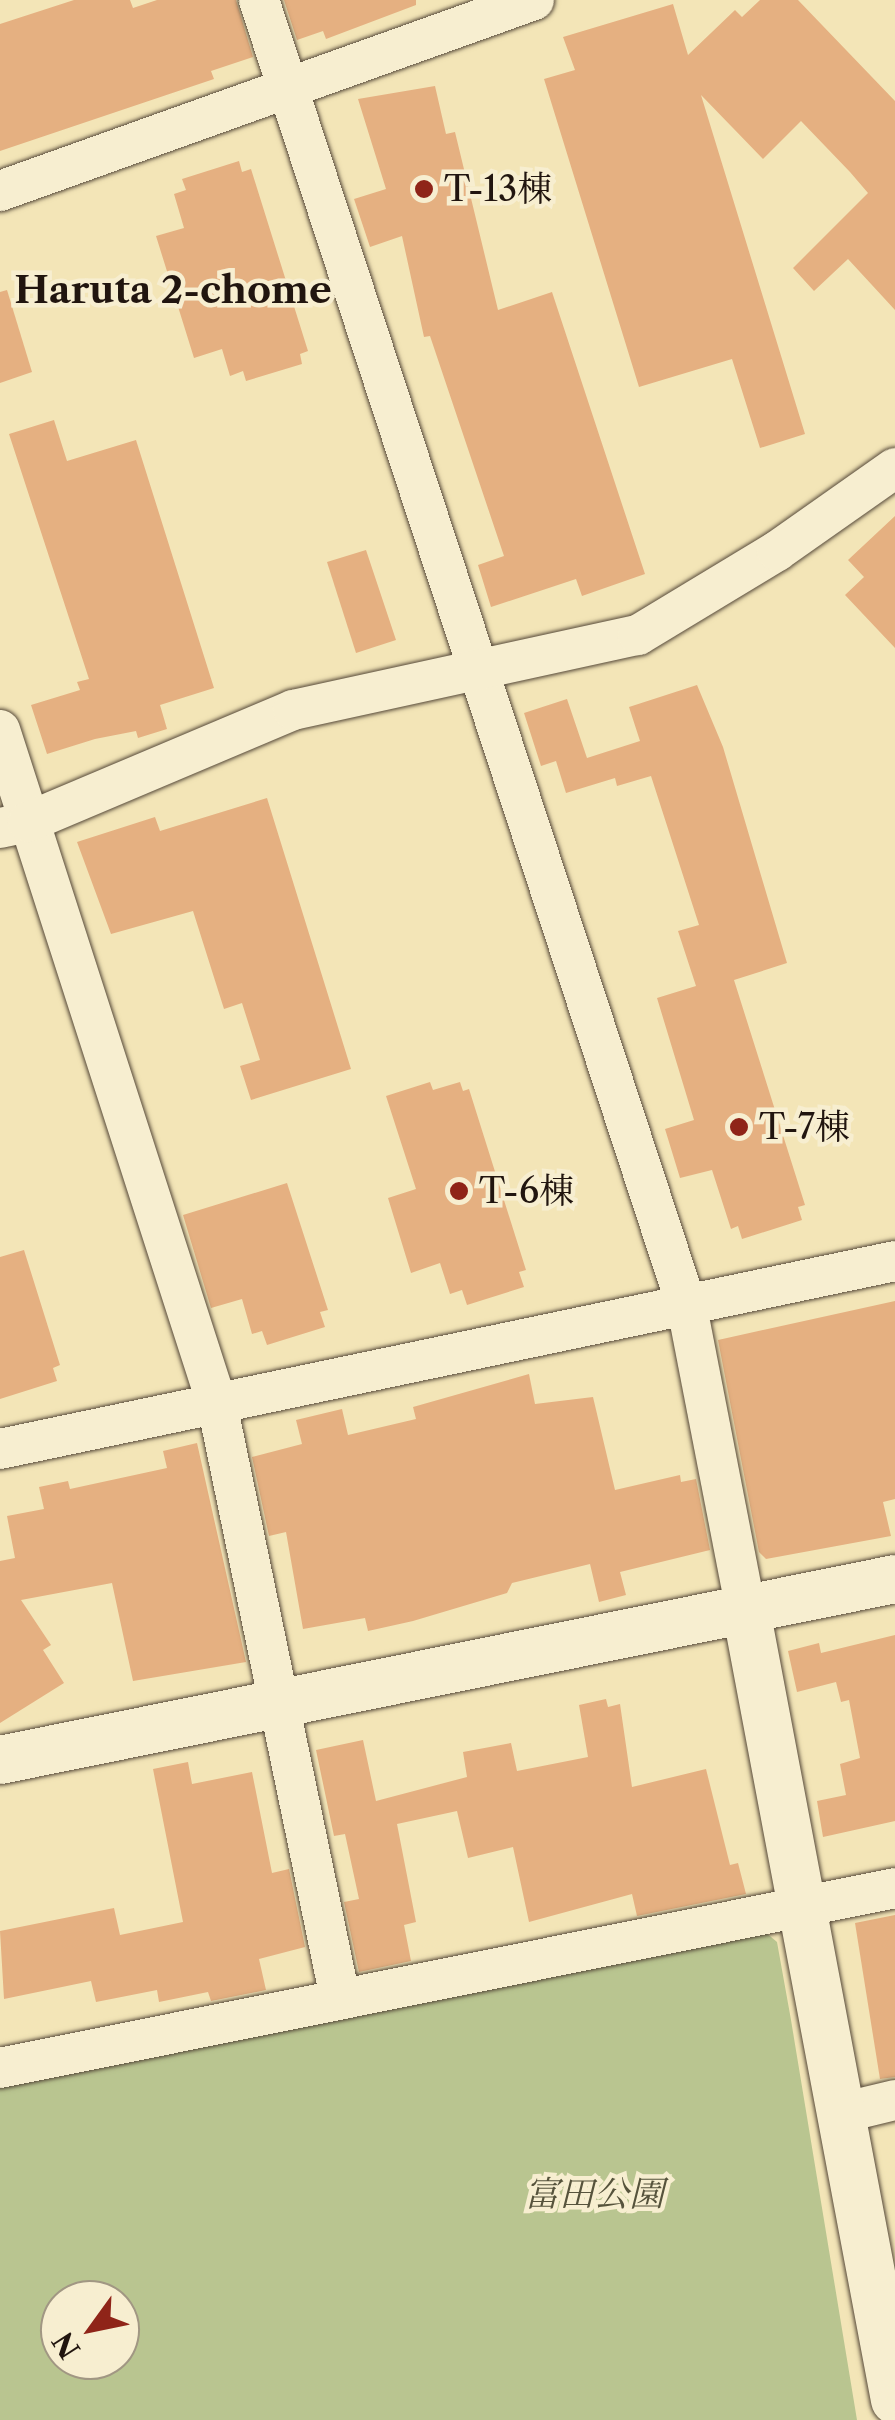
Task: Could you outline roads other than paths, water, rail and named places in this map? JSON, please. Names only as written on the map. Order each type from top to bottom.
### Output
[{"type":"street","points":[[259,0],[292,88],[475,671],[687,1307],[895,2400]]},
{"type":"street","points":[[0,191],[534,0]]},
{"type":"street","points":[[14,825],[294,710],[638,635],[776,551],[895,468]]},
{"type":"street","points":[[0,730],[14,825],[216,1404],[340,1998]]},
{"type":"street","points":[[0,1448],[895,1261]]},
{"type":"street","points":[[0,1760],[895,1579]]},
{"type":"street","points":[[0,2068],[895,1888]]},
{"type":"street","points":[[841,2113],[895,2100]]},
{"type":"place","name":"T-13棟","points":[[424,189]]},
{"type":"place","name":"T-7棟","points":[[739,1127]]},
{"type":"place","name":"T-6棟","points":[[459,1191]]},
{"type":"district","name":"Haruta 2-chome","points":[[173,290]]},
{"type":"park label","name":"富田公園","points":[[594,2194]]}]
